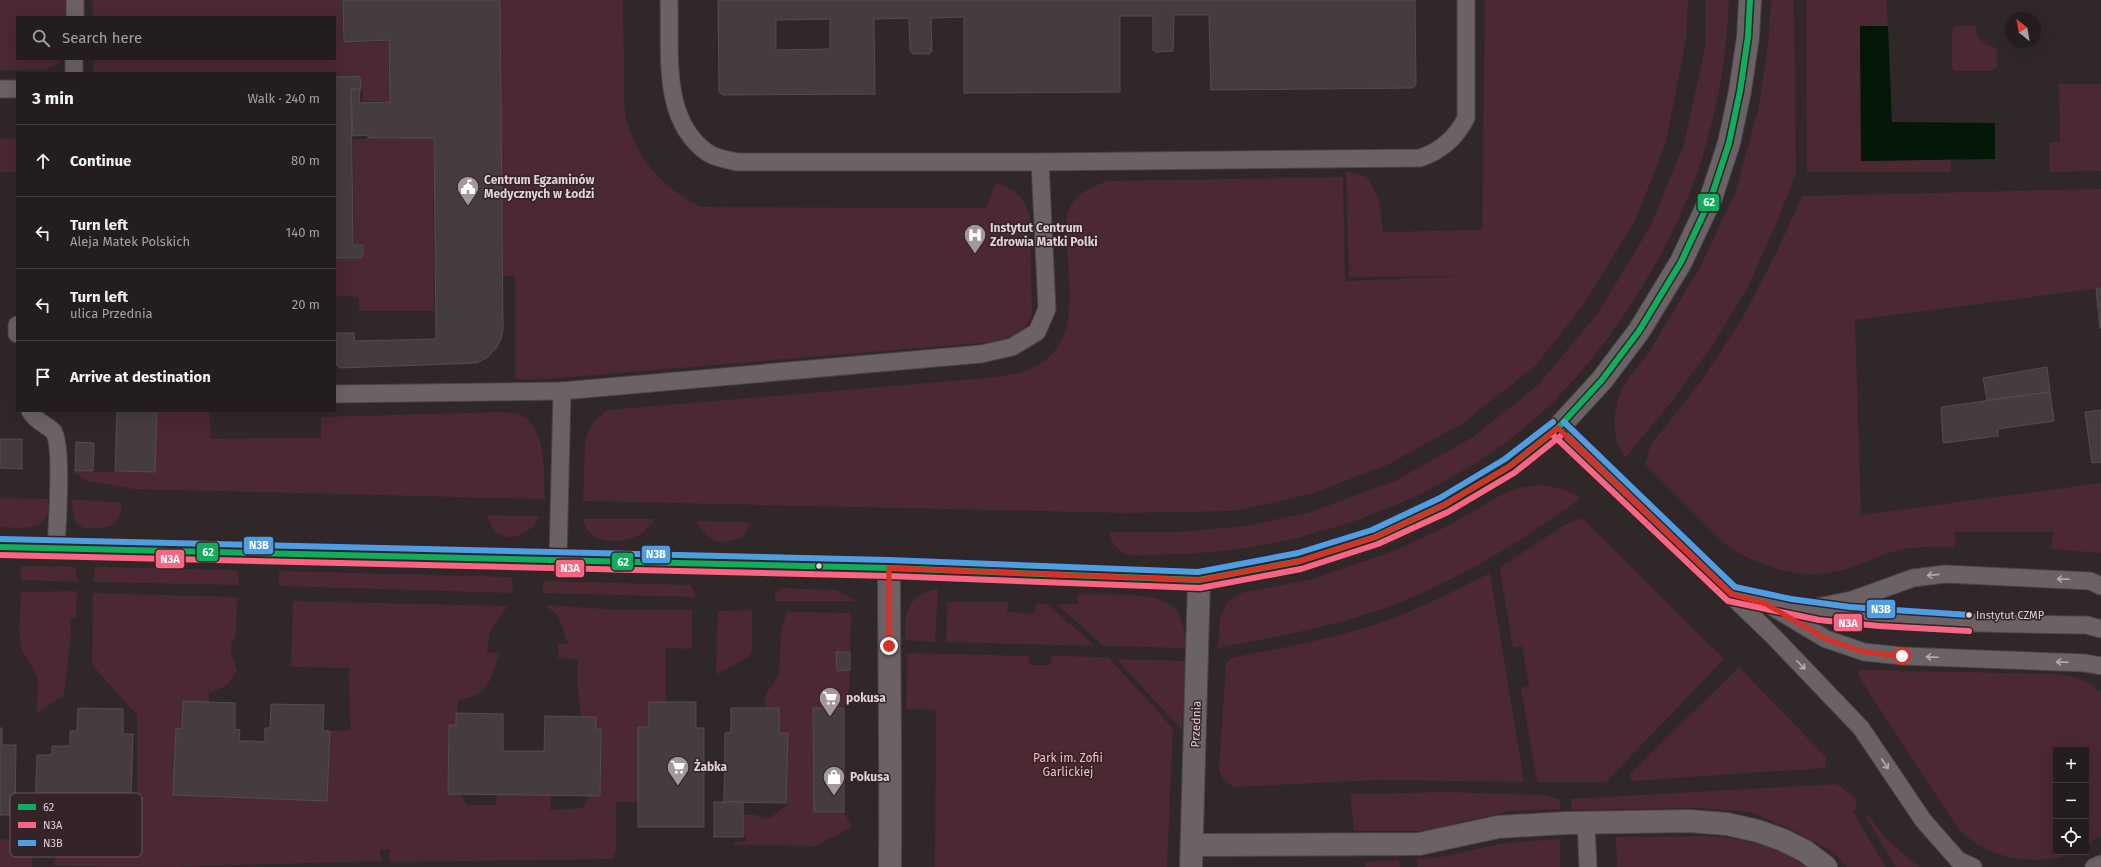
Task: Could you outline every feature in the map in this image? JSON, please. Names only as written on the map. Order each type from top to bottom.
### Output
[{"type":"street","points":[[0,547],[889,568],[1200,580],[1300,561],[1375,537],[1444,505],[1510,466],[1558,428],[1602,380],[1639,331],[1681,262],[1711,198],[1729,143],[1740,91],[1748,37],[1750,0]]},
{"type":"street","points":[[889,568],[889,735],[891,779],[890,867]]},
{"type":"street","name":"Przednia","points":[[1191,867],[1200,580]]},
{"type":"street","points":[[1192,845],[1419,844],[1498,827],[1586,823],[1689,821],[1727,824],[1758,831],[1783,840],[1805,851],[1826,867]]},
{"type":"lane","points":[[75,0],[75,16]]},
{"type":"lane","points":[[669,0],[671,82],[678,115],[695,142],[710,153],[737,162],[1040,162],[1420,158],[1435,153],[1458,133],[1466,118],[1466,0]]},
{"type":"lane","points":[[74,60],[74,72]]},
{"type":"lane","points":[[0,89],[16,89]]},
{"type":"lane","points":[[336,394],[562,391],[981,354],[1012,347],[1037,332],[1047,309],[1040,162]]},
{"type":"lane","points":[[558,561],[562,391]]},
{"type":"lane","points":[[31,412],[35,419],[53,431],[56,440],[58,471],[56,548]]},
{"type":"lane","points":[[1558,428],[1731,594],[1861,728],[1922,820],[1958,860],[1973,867]]},
{"type":"lane","points":[[1803,609],[1852,600],[1913,578],[1945,574],[2090,581],[2101,586]]},
{"type":"lane","points":[[1731,594],[1766,604],[1864,618],[1948,622],[2087,624],[2101,629]]},
{"type":"lane","points":[[1766,604],[1826,639],[1864,652],[1902,656],[2077,662],[2101,666]]},
{"type":"lane","points":[[1586,823],[1588,867]]},
{"type":"lane","points":[[2094,867],[2101,864]]},
{"type":"green space","points":[[0,0],[65,0],[65,16],[16,16],[16,60],[61,60],[60,62],[46,70],[0,70]]},
{"type":"green space","points":[[93,0],[342,0],[344,43],[388,41],[389,101],[363,101],[362,80],[359,75],[336,76],[336,72],[93,72],[93,60],[336,60],[336,16],[93,16]]},
{"type":"green space","points":[[500,0],[623,0],[624,105],[627,122],[632,137],[638,150],[654,172],[675,191],[700,207],[986,208],[996,183],[1014,191],[1022,199],[1030,217],[1032,313],[1026,326],[1016,334],[991,342],[534,380],[515,379],[515,276],[503,276]]},
{"type":"green space","points":[[1485,0],[1688,0],[1686,40],[1666,142],[1636,219],[1584,304],[1536,365],[1463,423],[1389,464],[1311,494],[1235,511],[1125,513],[583,501],[585,439],[593,422],[607,410],[998,377],[1025,371],[1043,362],[1056,349],[1064,335],[1068,318],[1070,300],[1066,228],[1069,208],[1072,203],[1084,192],[1108,181],[1343,177],[1345,281],[1467,276],[1349,277],[1346,171],[1367,177],[1380,203],[1383,232],[1482,230]]},
{"type":"green space","points":[[1706,0],[1729,0],[1728,18],[1725,55],[1715,109],[1706,145],[1695,179],[1681,213],[1646,281],[1625,314],[1602,345],[1579,374],[1555,400],[1516,434],[1474,464],[1427,490],[1378,512],[1327,530],[1275,543],[1223,551],[1133,555],[1118,549],[1109,532],[1179,532],[1246,526],[1311,512],[1397,480],[1473,437],[1538,385],[1598,313],[1651,225],[1684,144],[1706,43]]},
{"type":"green space","points":[[1771,0],[1794,0],[1796,173],[1779,217],[1748,287],[1712,346],[1673,400],[1625,458],[1617,442],[1614,422],[1617,402],[1623,386],[1649,352],[1700,267],[1735,193],[1758,110],[1768,46]]},
{"type":"green space","points":[[1806,0],[1886,0],[1888,26],[1860,26],[1861,161],[1951,159],[1951,172],[1807,172]]},
{"type":"green space","points":[[1956,26],[1975,26],[1977,34],[1982,41],[1997,48],[1997,67],[1992,71],[1955,71],[1952,65],[1952,30]]},
{"type":"green space","points":[[2059,84],[2101,84],[2101,171],[2050,172],[2050,143],[2060,141]]},
{"type":"green space","points":[[16,138],[16,172],[0,172],[0,139]]},
{"type":"green space","points":[[433,138],[434,311],[360,311],[358,298],[352,296],[336,296],[336,259],[359,259],[364,256],[364,244],[354,244],[353,139]]},
{"type":"green space","points":[[2101,189],[2101,288],[1855,320],[1861,515],[2101,483],[2101,553],[2051,549],[2053,532],[1955,532],[1955,548],[1928,547],[1907,549],[1892,552],[1834,572],[1806,574],[1791,572],[1763,564],[1737,552],[1725,544],[1645,464],[1650,446],[1701,381],[1742,319],[1777,251],[1802,196]]},
{"type":"green space","points":[[157,412],[209,412],[211,439],[321,438],[321,417],[502,412],[517,413],[530,422],[540,441],[544,465],[545,499],[134,489],[87,481],[73,472],[155,472]]},
{"type":"green space","points":[[1542,485],[1564,489],[1581,498],[1517,542],[1450,580],[1403,601],[1358,617],[1312,629],[1218,648],[1220,619],[1227,602],[1241,593],[1313,579],[1394,551],[1450,525],[1499,496],[1519,488]]},
{"type":"green space","points":[[0,498],[48,499],[48,510],[41,523],[34,526],[27,528],[0,527]]},
{"type":"green space","points":[[71,499],[122,503],[118,519],[110,526],[83,528],[75,521]]},
{"type":"green space","points":[[487,515],[540,516],[535,524],[523,534],[508,537],[493,531]]},
{"type":"green space","points":[[1582,518],[1724,659],[1606,782],[1537,782],[1521,688],[1529,686],[1522,646],[1513,648],[1500,570],[1501,567],[1564,525]]},
{"type":"green space","points":[[582,519],[654,519],[643,533],[626,540],[616,541],[598,538],[590,533]]},
{"type":"green space","points":[[696,521],[750,522],[744,536],[722,542],[716,541],[706,534]]},
{"type":"green space","points":[[21,566],[75,567],[78,582],[21,580]]},
{"type":"green space","points":[[95,567],[237,570],[239,585],[93,582]]},
{"type":"green space","points":[[279,571],[512,577],[513,593],[279,586]]},
{"type":"green space","points":[[1490,573],[1524,782],[1378,780],[1234,787],[1224,780],[1219,768],[1226,664],[1231,658],[1312,642],[1372,626],[1416,609]]},
{"type":"green space","points":[[544,581],[691,585],[696,597],[542,593]]},
{"type":"green space","points":[[781,588],[836,590],[856,601],[775,601],[775,595]]},
{"type":"green space","points":[[938,589],[935,642],[905,640],[905,622],[914,600],[920,595]]},
{"type":"green space","points":[[77,591],[76,617],[70,618],[71,635],[64,695],[37,713],[38,677],[22,650],[19,632],[21,592]]},
{"type":"green space","points":[[93,593],[237,597],[236,636],[231,644],[231,652],[237,671],[226,686],[209,693],[209,702],[182,729],[176,728],[173,795],[327,801],[330,731],[350,730],[349,668],[291,667],[293,601],[508,606],[490,631],[487,653],[500,652],[491,678],[484,690],[478,694],[459,700],[456,725],[449,725],[448,794],[461,795],[467,805],[496,805],[497,795],[551,796],[550,810],[583,808],[589,796],[600,796],[601,729],[596,729],[596,717],[581,717],[578,690],[578,659],[558,658],[558,644],[568,644],[558,616],[545,605],[620,610],[692,610],[692,649],[666,648],[666,702],[649,703],[649,727],[638,727],[638,802],[616,802],[616,849],[613,859],[390,862],[390,849],[380,850],[381,861],[174,867],[54,866],[56,857],[142,857],[142,793],[137,793],[137,715],[92,665]]},
{"type":"green space","points":[[1078,594],[1139,596],[1162,601],[1171,605],[1178,613],[1183,625],[1185,648],[1103,646],[1057,604],[1078,604]]},
{"type":"green space","points":[[947,602],[1008,602],[1007,612],[1035,614],[1036,604],[1047,604],[1095,646],[946,642]]},
{"type":"green space","points":[[752,610],[752,650],[749,656],[716,675],[718,611]]},
{"type":"green space","points":[[788,612],[851,613],[850,652],[836,652],[837,670],[850,670],[849,695],[844,708],[813,708],[814,812],[844,812],[852,827],[816,846],[734,845],[734,842],[747,841],[743,833],[743,815],[756,815],[760,818],[769,818],[788,804],[786,803],[788,734],[779,733],[765,709],[765,700],[778,675],[782,627]]},
{"type":"green space","name":"Park im. Zofii Garlickiej","points":[[907,653],[1029,656],[1029,665],[1050,665],[1051,656],[1108,657],[1173,728],[1167,867],[935,867],[936,710],[906,709]]},
{"type":"green space","points":[[1117,659],[1185,661],[1182,729],[1152,698]]},
{"type":"green space","points":[[1739,667],[1826,757],[1825,768],[1631,781],[1630,774]]},
{"type":"green space","points":[[1860,670],[2057,674],[2075,677],[2091,685],[2101,693],[2101,834],[2089,844],[2089,747],[2053,747],[2053,855],[2068,855],[2029,860],[2013,858],[1998,854],[1969,838],[1957,827],[1857,674]]},
{"type":"green space","points":[[1837,784],[1857,799],[1855,810],[1852,811],[1886,867],[1847,867],[1833,852],[1797,832],[1751,812],[1701,808],[1572,810],[1571,799]]},
{"type":"green space","points":[[1449,792],[1545,795],[1560,800],[1561,809],[1510,811],[1422,831],[1354,831],[1350,794]]},
{"type":"green space","points":[[1868,815],[1886,839],[1919,867],[1896,867],[1866,817]]},
{"type":"green space","points":[[1709,836],[1759,844],[1783,853],[1805,867],[1617,867],[1616,837]]},
{"type":"green space","points":[[0,839],[10,840],[10,857],[33,857],[32,867],[0,867]]},
{"type":"green space","points":[[1560,839],[1560,867],[1418,867],[1417,859],[1441,857],[1504,843]]},
{"type":"green space","points":[[1399,860],[1400,867],[1366,867],[1363,862]]},
{"type":"shaded area","points":[[1860,26],[1888,26],[1892,122],[1995,123],[1995,159],[1861,161]]},
{"type":"building","name":"Centrum Egzaminów Medycznych w Łodzi","points":[[343,0],[500,0],[503,329],[501,339],[496,348],[488,357],[477,363],[340,368],[336,364],[336,333],[354,333],[355,341],[436,339],[434,138],[368,138],[368,135],[353,136],[351,89],[360,89],[359,103],[390,102],[389,40],[344,42]]},
{"type":"building","points":[[718,0],[1415,0],[1416,85],[1412,88],[1211,90],[1209,15],[1174,15],[1173,51],[1156,52],[1153,50],[1153,16],[1120,16],[1120,92],[964,93],[964,17],[931,18],[932,51],[929,54],[913,54],[910,51],[909,18],[874,19],[875,94],[723,95],[719,92]],"holes":[[[830,19],[830,49],[776,50],[776,20]]]},
{"type":"building","points":[[359,76],[361,80],[361,89],[351,89],[353,245],[363,245],[363,256],[360,258],[336,258],[336,77]]},
{"type":"building","points":[[2101,288],[2101,328],[2100,328],[2096,289]]},
{"type":"building","points":[[2047,367],[2050,392],[1987,400],[1983,378]]},
{"type":"building","points":[[2050,392],[2054,421],[1998,429],[1998,436],[1943,443],[1941,407]]},
{"type":"building","points":[[2101,410],[2101,462],[2092,463],[2085,412]]},
{"type":"building","points":[[117,412],[157,412],[155,472],[115,471]]},
{"type":"building","points":[[0,439],[22,439],[22,469],[0,468]]},
{"type":"building","points":[[76,442],[94,443],[93,471],[75,471]]},
{"type":"building","points":[[836,652],[850,652],[850,670],[837,671]]},
{"type":"building","points":[[183,701],[235,703],[235,729],[240,730],[239,741],[265,742],[265,728],[270,728],[271,704],[324,705],[323,731],[330,731],[327,801],[173,795],[176,728],[182,729]]},
{"type":"building","points":[[649,702],[696,702],[696,728],[704,728],[704,827],[638,827],[638,727],[649,727]]},
{"type":"building","points":[[78,708],[123,709],[123,734],[133,734],[131,793],[36,793],[37,755],[52,755],[52,746],[70,746],[70,731],[77,731]]},
{"type":"building","points":[[731,708],[779,708],[779,733],[788,733],[786,803],[724,802],[725,733],[731,732]]},
{"type":"building","points":[[813,708],[844,708],[844,812],[814,812]]},
{"type":"building","points":[[456,713],[503,714],[503,751],[544,751],[545,716],[596,717],[596,729],[601,729],[600,796],[448,794],[449,725],[456,725]]},
{"type":"building","points":[[0,728],[2,728],[2,745],[16,745],[15,793],[10,793],[10,815],[0,815]]},
{"type":"building","points":[[714,802],[743,802],[743,837],[714,837]]},
{"type":"transit line","name":"62","points":[[0,547],[889,568],[1199,580],[1300,561],[1375,537],[1444,505],[1510,466],[1558,428],[1602,380],[1639,331],[1681,262],[1711,198],[1729,143],[1740,91],[1748,37],[1750,0]]},
{"type":"transit line","name":"N3B","points":[[0,539],[889,560],[1198,572],[1298,553],[1372,530],[1440,498],[1505,459],[1553,422]]},
{"type":"transit line","name":"N3B","points":[[1564,422],[1735,587],[1791,599],[1850,607],[1969,615]]},
{"type":"transit line","name":"N3A","points":[[1552,434],[1728,601],[1819,620],[1879,626],[1969,631]]},
{"type":"transit line","name":"N3A","points":[[0,555],[889,576],[1200,588],[1301,569],[1378,544],[1448,512],[1514,473],[1563,434]]},
{"type":"place","name":"Centrum Egzaminów Medycznych w Łodzi","points":[[468,206]]},
{"type":"place","name":"Instytut Centrum Zdrowia Matki Polki","points":[[975,254]]},
{"type":"place","name":"Instytut CZMP","points":[[1969,615]]},
{"type":"place","name":"pokusa","points":[[830,718]]},
{"type":"place","name":"Żabka","points":[[678,786]]},
{"type":"place","name":"Pokusa","points":[[834,796]]},
{"type":"route","points":[[889,646],[889,568],[1200,580],[1300,561],[1375,537],[1444,505],[1510,466],[1558,428],[1731,594],[1766,604],[1826,639],[1864,652],[1902,656]]}]
